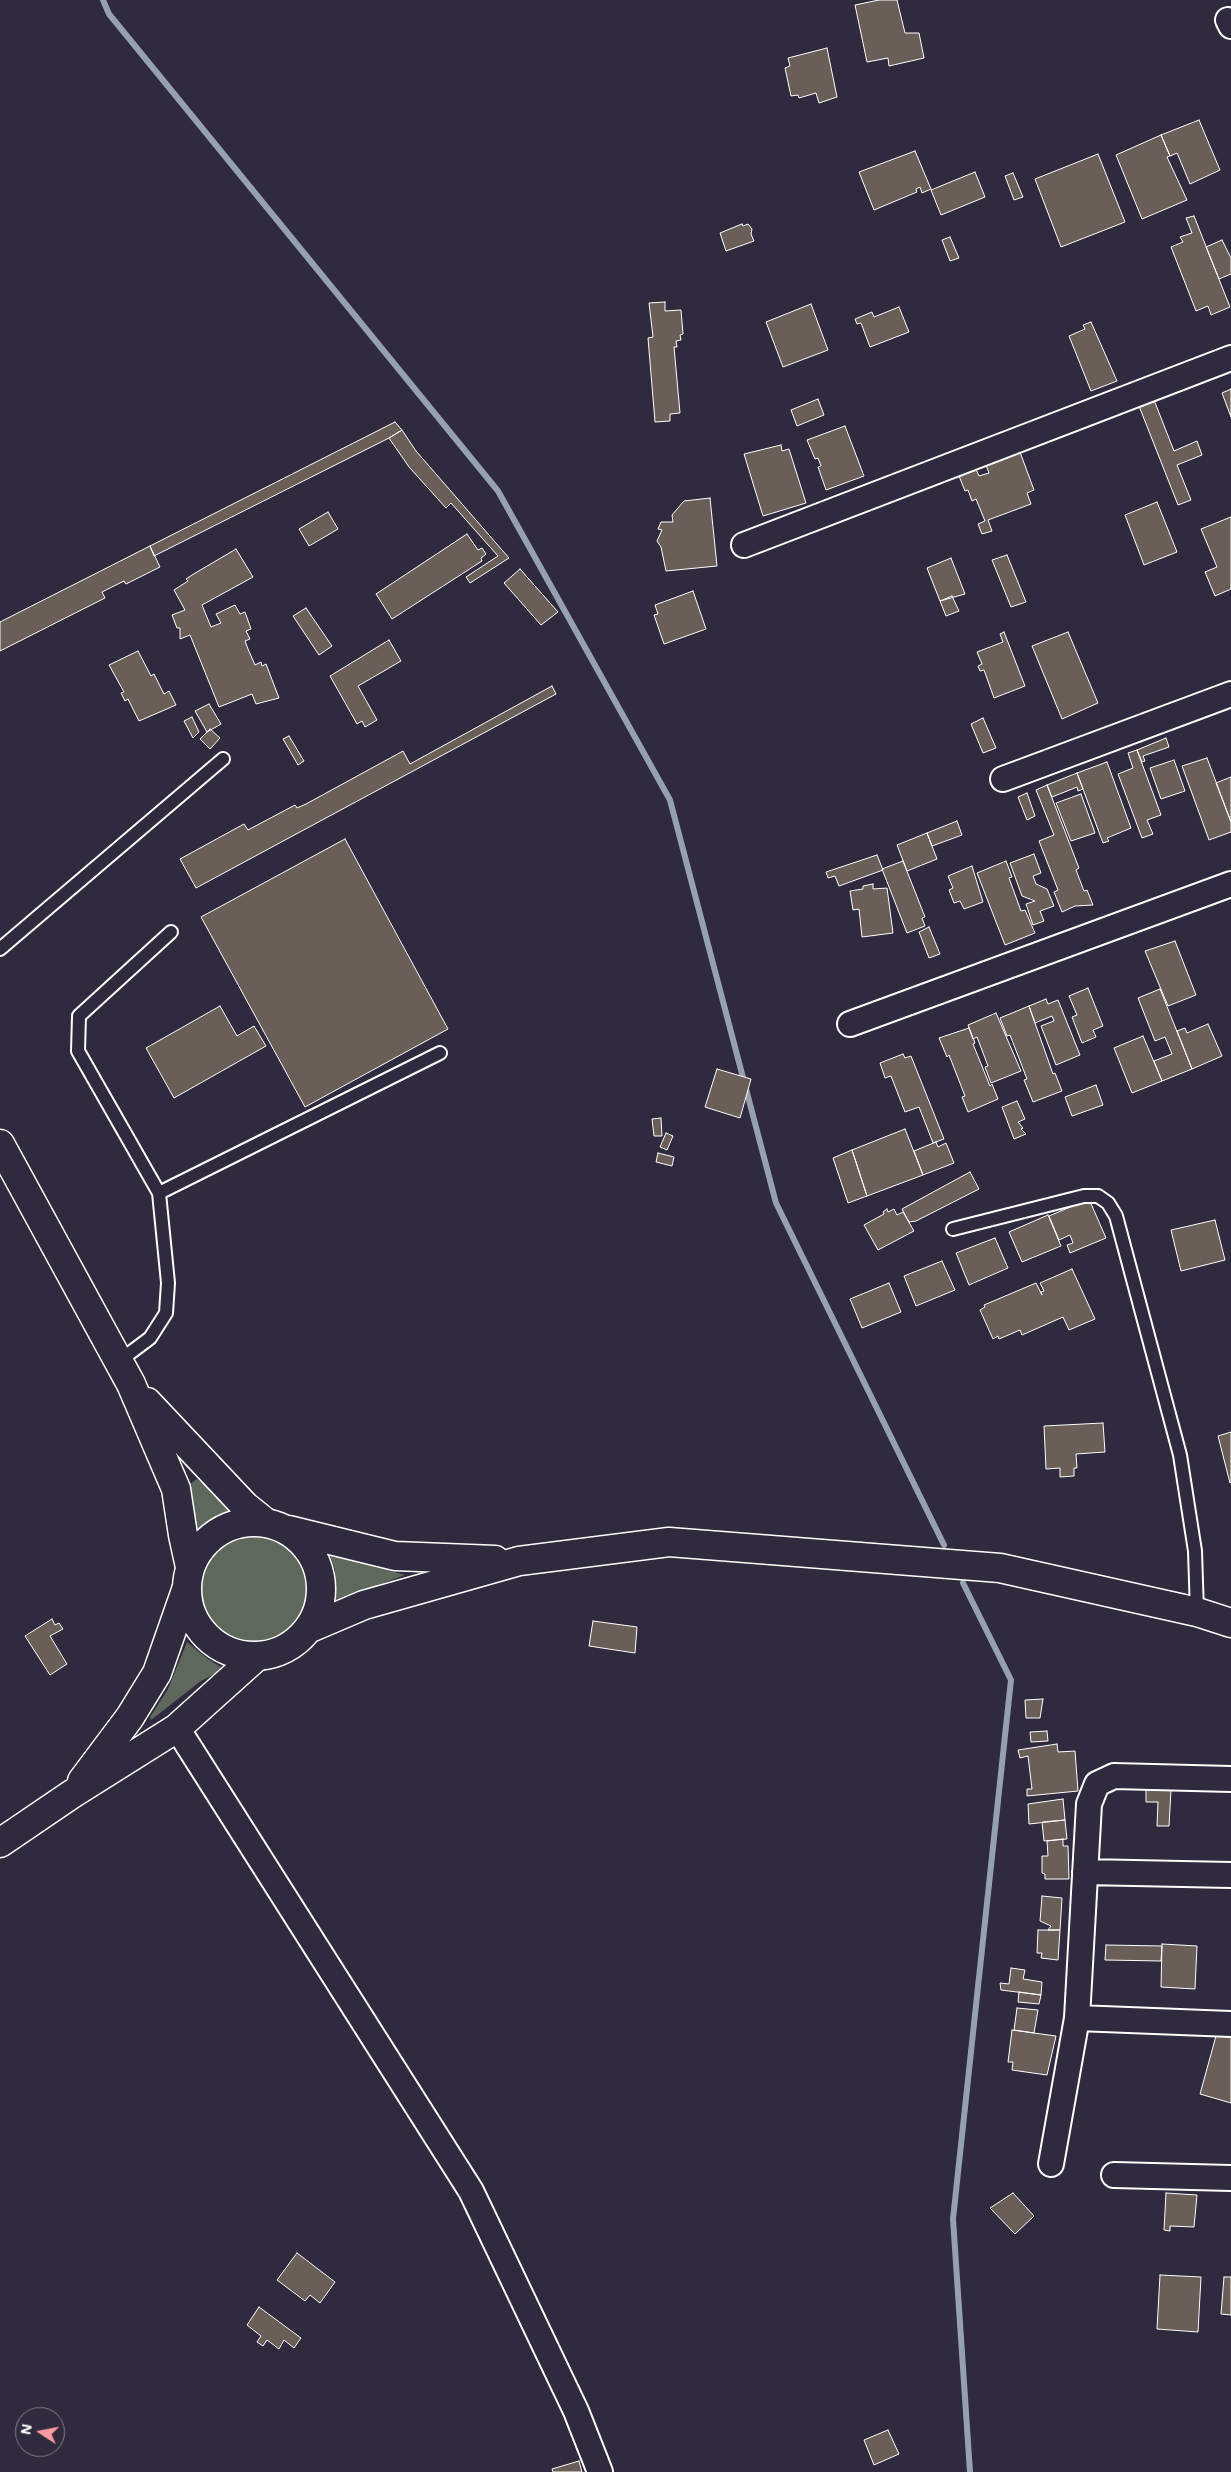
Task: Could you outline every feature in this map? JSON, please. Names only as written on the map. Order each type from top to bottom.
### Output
[{"type":"main road","points":[[0,1144],[125,1373],[176,1488],[188,1579],[190,1612],[205,1636],[216,1645],[235,1654],[256,1657],[277,1654],[296,1643],[310,1628],[319,1607],[322,1584],[317,1562],[304,1543],[245,1506],[199,1459],[125,1373]]},
{"type":"main road","points":[[72,1794],[130,1717],[157,1673],[188,1579],[202,1546],[219,1531],[241,1522],[276,1525],[395,1556],[519,1561]]},
{"type":"main road","points":[[310,1628],[364,1605],[519,1561],[669,1542],[1000,1568],[1196,1612],[1231,1623]]},
{"type":"main road","points":[[0,1843],[72,1794],[177,1728],[256,1657]]},
{"type":"main road","points":[[140,1701],[143,1719],[148,1726],[156,1730],[177,1728]]},
{"type":"street","points":[[744,545],[1231,358]]},
{"type":"street","points":[[1003,779],[1231,694]]},
{"type":"street","points":[[850,1024],[1231,884]]},
{"type":"street","points":[[177,1728],[471,2192],[576,2411],[600,2472]]},
{"type":"street","points":[[1051,2164],[1077,2018],[1089,1804],[1097,1784],[1114,1776],[1231,1779]]},
{"type":"street","points":[[1085,1872],[1231,1875]]},
{"type":"street","points":[[1077,2018],[1231,2024]]},
{"type":"street","points":[[1114,2175],[1231,2178]]},
{"type":"lane","points":[[0,949],[223,758]]},
{"type":"lane","points":[[125,1373],[166,1313],[168,1283],[159,1193],[78,1051],[79,1016],[171,932]]},
{"type":"lane","points":[[159,1193],[440,1053]]},
{"type":"lane","points":[[953,1229],[1084,1196],[1098,1196],[1108,1203],[1116,1216],[1180,1455],[1196,1551],[1196,1612]]},
{"type":"green space","points":[[197,1479],[233,1508],[213,1519],[195,1533],[190,1484]]},
{"type":"green space","points":[[253,1533],[264,1534],[274,1538],[292,1550],[304,1568],[308,1578],[308,1600],[304,1610],[292,1628],[274,1640],[264,1644],[253,1645],[242,1644],[232,1640],[214,1628],[202,1610],[198,1600],[197,1589],[198,1578],[202,1568],[214,1550],[232,1538],[242,1534]]},
{"type":"green space","points":[[329,1554],[405,1575],[336,1601],[335,1570]]},
{"type":"green space","points":[[187,1642],[224,1669],[201,1681],[151,1720],[150,1717],[168,1689]]},
{"type":"building","points":[[879,0],[897,0],[905,33],[919,33],[924,58],[889,66],[888,58],[867,62],[855,5]]},
{"type":"building","points":[[827,48],[837,97],[819,103],[816,93],[799,98],[798,95],[791,96],[785,68],[790,66],[788,58]]},
{"type":"building","points":[[1199,120],[1220,170],[1190,184],[1177,153],[1170,156],[1161,135]]},
{"type":"building","points":[[1161,135],[1170,156],[1167,157],[1187,200],[1142,219],[1116,155]]},
{"type":"building","points":[[915,151],[931,189],[922,193],[920,187],[916,189],[917,192],[874,210],[859,172]]},
{"type":"building","points":[[1098,154],[1125,222],[1061,247],[1035,179]]},
{"type":"building","points":[[975,172],[985,197],[941,215],[931,190]]},
{"type":"building","points":[[1013,173],[1023,197],[1014,200],[1005,176]]},
{"type":"building","points":[[1194,216],[1230,307],[1211,315],[1208,306],[1196,311],[1171,247],[1183,242],[1180,237],[1192,233],[1186,218]]},
{"type":"building","points":[[742,224],[743,226],[748,224],[752,229],[751,234],[754,241],[726,251],[720,233]]},
{"type":"building","points":[[950,237],[959,258],[950,261],[942,240]]},
{"type":"building","points":[[1222,240],[1231,258],[1231,274],[1219,279],[1206,247]]},
{"type":"building","points":[[665,302],[665,311],[681,310],[683,334],[680,335],[681,340],[676,341],[677,347],[674,347],[680,413],[670,414],[670,421],[655,422],[648,338],[653,337],[649,303]]},
{"type":"building","points":[[811,304],[828,350],[783,367],[766,322]]},
{"type":"building","points":[[899,307],[909,332],[870,347],[861,323],[857,324],[855,319],[872,312],[874,317]]},
{"type":"building","points":[[1091,322],[1117,381],[1091,391],[1069,336],[1085,329],[1083,325]]},
{"type":"building","points":[[1231,389],[1231,417],[1222,393]]},
{"type":"building","points":[[818,399],[824,415],[797,426],[791,410]]},
{"type":"building","points":[[1154,400],[1174,451],[1197,441],[1202,455],[1177,465],[1191,500],[1178,505],[1139,406]]},
{"type":"building","points":[[395,422],[402,430],[389,438],[154,556],[150,546]]},
{"type":"building","points":[[845,426],[864,476],[826,490],[818,467],[821,466],[818,458],[815,459],[807,440]]},
{"type":"building","points":[[402,430],[416,451],[509,558],[470,583],[466,577],[498,556],[451,503],[446,508],[409,467],[389,438]]},
{"type":"building","points":[[781,445],[782,451],[789,449],[806,503],[763,516],[744,454]]},
{"type":"building","points":[[1020,452],[1034,490],[1027,493],[1031,504],[988,520],[992,531],[982,534],[978,524],[985,521],[976,499],[972,501],[968,490],[965,491],[959,476],[976,469],[979,476],[989,473],[986,465]]},
{"type":"building","points":[[710,498],[717,566],[666,571],[661,547],[657,541],[662,530],[658,529],[661,522],[673,522],[672,515],[684,501]]},
{"type":"building","points":[[1157,502],[1177,552],[1144,565],[1125,515]]},
{"type":"building","points":[[328,512],[338,529],[309,546],[299,529]]},
{"type":"building","points":[[1231,517],[1231,589],[1215,596],[1205,572],[1217,567],[1201,529]]},
{"type":"building","points":[[467,534],[478,550],[482,548],[486,554],[481,558],[482,561],[392,619],[376,594]]},
{"type":"building","points":[[150,546],[160,567],[126,584],[124,581],[102,592],[105,598],[0,651],[0,622]]},
{"type":"building","points":[[236,549],[253,577],[202,605],[211,627],[221,623],[216,614],[235,605],[240,614],[245,612],[251,629],[246,631],[250,639],[245,641],[248,649],[255,665],[261,662],[262,666],[266,664],[279,698],[256,704],[252,694],[219,707],[190,635],[180,639],[180,628],[177,628],[172,615],[185,610],[174,590],[188,581],[186,579],[192,575]]},
{"type":"building","points":[[1007,555],[1026,602],[1011,607],[992,560]]},
{"type":"building","points":[[951,558],[965,594],[940,601],[927,568]]},
{"type":"building","points":[[520,569],[558,612],[541,625],[504,583]]},
{"type":"building","points":[[693,591],[706,629],[664,644],[654,615],[658,614],[655,605]]},
{"type":"building","points":[[952,596],[959,611],[946,616],[940,601]]},
{"type":"building","points":[[306,608],[332,646],[319,655],[293,616]]},
{"type":"building","points":[[1004,632],[1025,686],[994,698],[984,670],[980,671],[978,666],[982,664],[977,652],[1003,642],[1000,634]]},
{"type":"building","points":[[1068,632],[1098,703],[1062,719],[1032,646]]},
{"type":"building","points":[[389,640],[401,661],[358,686],[377,720],[365,727],[362,721],[357,724],[330,676]]},
{"type":"building","points":[[138,651],[151,676],[154,674],[164,694],[169,691],[176,705],[139,721],[128,699],[125,701],[121,693],[124,692],[109,665]]},
{"type":"building","points":[[552,686],[556,694],[196,888],[180,859],[244,824],[248,830],[295,805],[297,808],[306,804],[403,751],[410,764]]},
{"type":"building","points":[[209,704],[221,724],[207,732],[195,711]]},
{"type":"building","points":[[192,717],[199,732],[193,738],[184,721]]},
{"type":"building","points":[[983,718],[996,748],[983,753],[971,724]]},
{"type":"building","points":[[210,729],[220,738],[210,749],[200,739]]},
{"type":"building","points":[[289,736],[304,761],[298,765],[283,739]]},
{"type":"building","points":[[1166,738],[1169,747],[1143,756],[1145,761],[1142,762],[1137,750]]},
{"type":"building","points":[[1137,750],[1161,815],[1147,820],[1153,834],[1142,838],[1118,774],[1133,768],[1128,753]]},
{"type":"building","points":[[1207,758],[1231,822],[1231,832],[1209,840],[1182,766]]},
{"type":"building","points":[[1174,760],[1185,791],[1161,799],[1150,768]]},
{"type":"building","points":[[1107,762],[1131,828],[1107,838],[1109,841],[1103,843],[1077,773]]},
{"type":"building","points":[[1077,773],[1083,789],[1078,791],[1077,787],[1052,797],[1047,785]]},
{"type":"building","points":[[1231,777],[1231,822],[1216,783]]},
{"type":"building","points":[[1047,785],[1079,868],[1076,870],[1084,891],[1087,890],[1093,905],[1075,906],[1062,912],[1054,892],[1058,890],[1039,841],[1054,835],[1036,790]]},
{"type":"building","points":[[1027,793],[1035,816],[1027,820],[1018,797]]},
{"type":"building","points":[[1081,794],[1095,833],[1071,841],[1056,803]]},
{"type":"building","points":[[957,821],[962,835],[932,846],[927,833]]},
{"type":"building","points":[[927,833],[937,859],[907,871],[897,845]]},
{"type":"building","points":[[345,839],[448,1029],[305,1107],[201,917]]},
{"type":"building","points":[[1034,854],[1041,873],[1033,876],[1036,884],[1047,889],[1054,906],[1040,911],[1044,921],[1033,925],[1026,904],[1035,901],[1022,896],[1010,863]]},
{"type":"building","points":[[877,855],[883,870],[839,886],[835,876],[828,878],[826,872]]},
{"type":"building","points":[[903,861],[925,917],[922,918],[925,926],[907,933],[882,869]]},
{"type":"building","points":[[1006,861],[1012,877],[1009,878],[1021,911],[1025,910],[1035,933],[1005,945],[977,873]]},
{"type":"building","points":[[972,866],[983,902],[964,909],[960,901],[954,903],[949,890],[953,888],[948,876]]},
{"type":"building","points":[[873,884],[873,889],[887,888],[893,933],[862,937],[859,909],[853,910],[850,891],[863,889],[863,886]]},
{"type":"building","points":[[929,927],[940,954],[929,958],[919,932]]},
{"type":"building","points":[[1175,941],[1196,995],[1168,1006],[1145,951]]},
{"type":"building","points":[[1088,988],[1103,1026],[1093,1030],[1096,1037],[1082,1043],[1072,1017],[1077,1015],[1069,996]]},
{"type":"building","points":[[1160,989],[1192,1069],[1162,1081],[1154,1061],[1172,1054],[1165,1037],[1155,1041],[1138,998]]},
{"type":"building","points":[[1046,999],[1048,1004],[1058,1000],[1080,1055],[1056,1065],[1041,1026],[1054,1021],[1052,1016],[1035,1023],[1029,1006]]},
{"type":"building","points":[[220,1006],[237,1036],[254,1026],[266,1046],[174,1098],[146,1048]]},
{"type":"building","points":[[1029,1006],[1053,1074],[1055,1073],[1062,1091],[1033,1102],[1024,1080],[1027,1079],[1010,1035],[1007,1036],[1000,1018]]},
{"type":"building","points":[[996,1013],[1021,1071],[991,1083],[985,1067],[988,1066],[977,1037],[973,1039],[968,1025]]},
{"type":"building","points":[[1208,1024],[1222,1056],[1192,1069],[1177,1031],[1185,1028],[1187,1033]]},
{"type":"building","points":[[969,1028],[975,1043],[973,1044],[990,1086],[992,1084],[998,1099],[968,1112],[962,1097],[965,1096],[949,1055],[947,1057],[939,1038]]},
{"type":"building","points":[[1143,1036],[1162,1081],[1132,1093],[1114,1048]]},
{"type":"building","points":[[903,1054],[905,1058],[911,1056],[944,1139],[933,1143],[919,1107],[905,1112],[891,1076],[885,1078],[880,1063]]},
{"type":"building","points":[[717,1069],[751,1079],[740,1118],[705,1107]]},
{"type":"building","points":[[1096,1085],[1103,1105],[1072,1116],[1065,1097]]},
{"type":"building","points":[[1017,1101],[1025,1119],[1018,1122],[1026,1134],[1014,1139],[1002,1107]]},
{"type":"building","points":[[661,1118],[662,1136],[654,1136],[652,1119]]},
{"type":"building","points":[[905,1129],[923,1175],[867,1196],[852,1150]]},
{"type":"building","points":[[666,1133],[673,1136],[667,1150],[660,1147]]},
{"type":"building","points":[[936,1142],[938,1147],[946,1143],[954,1163],[923,1175],[914,1151]]},
{"type":"building","points":[[852,1150],[867,1196],[848,1203],[833,1158]]},
{"type":"building","points":[[658,1153],[674,1157],[672,1166],[656,1162]]},
{"type":"building","points":[[970,1172],[979,1189],[916,1221],[909,1222],[902,1209]]},
{"type":"building","points":[[1089,1199],[1106,1238],[1070,1253],[1067,1245],[1073,1243],[1070,1235],[1059,1240],[1049,1216]]},
{"type":"building","points":[[887,1209],[888,1212],[894,1209],[897,1215],[903,1212],[914,1231],[878,1250],[864,1225],[884,1214],[883,1212]]},
{"type":"building","points":[[1048,1215],[1061,1246],[1022,1262],[1009,1232]]},
{"type":"building","points":[[1215,1220],[1225,1260],[1181,1271],[1171,1230]]},
{"type":"building","points":[[995,1238],[1008,1268],[969,1285],[956,1253]]},
{"type":"building","points":[[942,1261],[955,1290],[916,1306],[904,1276]]},
{"type":"building","points":[[1072,1269],[1095,1319],[1069,1330],[1063,1317],[1022,1335],[1020,1330],[999,1339],[998,1336],[993,1339],[980,1310],[985,1307],[984,1305],[1036,1283],[1042,1295],[1041,1292],[1044,1291],[1040,1283]]},
{"type":"building","points":[[889,1283],[901,1312],[862,1328],[850,1299]]},
{"type":"building","points":[[1103,1423],[1105,1452],[1076,1454],[1077,1468],[1074,1468],[1074,1476],[1060,1477],[1060,1468],[1046,1469],[1044,1426]]},
{"type":"building","points":[[1231,1432],[1231,1482],[1230,1483],[1218,1436]]},
{"type":"building","points":[[52,1619],[55,1625],[59,1623],[63,1629],[50,1636],[67,1664],[50,1675],[25,1636]]},
{"type":"building","points":[[593,1621],[637,1627],[635,1653],[589,1646]]},
{"type":"building","points":[[1043,1699],[1040,1718],[1026,1718],[1025,1700]]},
{"type":"building","points":[[1047,1731],[1048,1741],[1031,1742],[1030,1732]]},
{"type":"building","points":[[1057,1744],[1058,1752],[1075,1751],[1078,1791],[1027,1796],[1027,1789],[1032,1789],[1028,1756],[1020,1758],[1018,1750]]},
{"type":"building","points":[[1146,1789],[1171,1790],[1169,1826],[1157,1826],[1158,1802],[1146,1802]]},
{"type":"building","points":[[1063,1799],[1065,1820],[1029,1824],[1028,1804]]},
{"type":"building","points":[[1065,1820],[1067,1839],[1044,1841],[1042,1822]]},
{"type":"building","points":[[1063,1839],[1063,1846],[1068,1846],[1069,1879],[1045,1879],[1045,1874],[1042,1873],[1042,1856],[1048,1856],[1047,1841]]},
{"type":"building","points":[[1042,1896],[1062,1898],[1060,1930],[1048,1930],[1051,1926],[1040,1921]]},
{"type":"building","points":[[1038,1930],[1060,1930],[1058,1960],[1041,1958],[1042,1953],[1037,1953]]},
{"type":"building","points":[[1162,1944],[1197,1946],[1195,1989],[1161,1987]]},
{"type":"building","points":[[1106,1945],[1162,1946],[1161,1961],[1105,1960]]},
{"type":"building","points":[[1011,1968],[1025,1970],[1023,1979],[1042,1982],[1041,1995],[1001,1990],[1000,1983],[1009,1984]]},
{"type":"building","points":[[1019,1992],[1041,1995],[1039,2004],[1018,2002]]},
{"type":"building","points":[[1017,2008],[1038,2010],[1034,2033],[1014,2030]]},
{"type":"building","points":[[1012,2030],[1056,2036],[1047,2075],[1012,2070],[1013,2062],[1008,2062]]},
{"type":"building","points":[[1216,2036],[1231,2037],[1231,2103],[1200,2094]]},
{"type":"building","points":[[1013,2193],[1034,2216],[1015,2234],[990,2208]]},
{"type":"building","points":[[1166,2193],[1197,2195],[1194,2227],[1170,2226],[1170,2231],[1164,2230]]},
{"type":"building","points":[[297,2253],[335,2282],[320,2303],[310,2295],[305,2301],[277,2280]]},
{"type":"building","points":[[1160,2275],[1201,2277],[1198,2332],[1157,2329]]},
{"type":"building","points":[[1224,2277],[1231,2277],[1231,2315],[1221,2314]]},
{"type":"building","points":[[259,2307],[301,2338],[294,2348],[284,2340],[279,2349],[267,2340],[263,2346],[257,2342],[261,2336],[247,2325]]},
{"type":"building","points":[[888,2430],[899,2454],[874,2465],[864,2440]]},
{"type":"building","points":[[579,2461],[582,2472],[553,2472],[552,2469]]},
{"type":"waterway","points":[[103,0],[109,14],[498,491],[670,800],[776,1203],[944,1545]]},
{"type":"waterway","points":[[963,1583],[1011,1680],[953,2219],[970,2472]]}]
